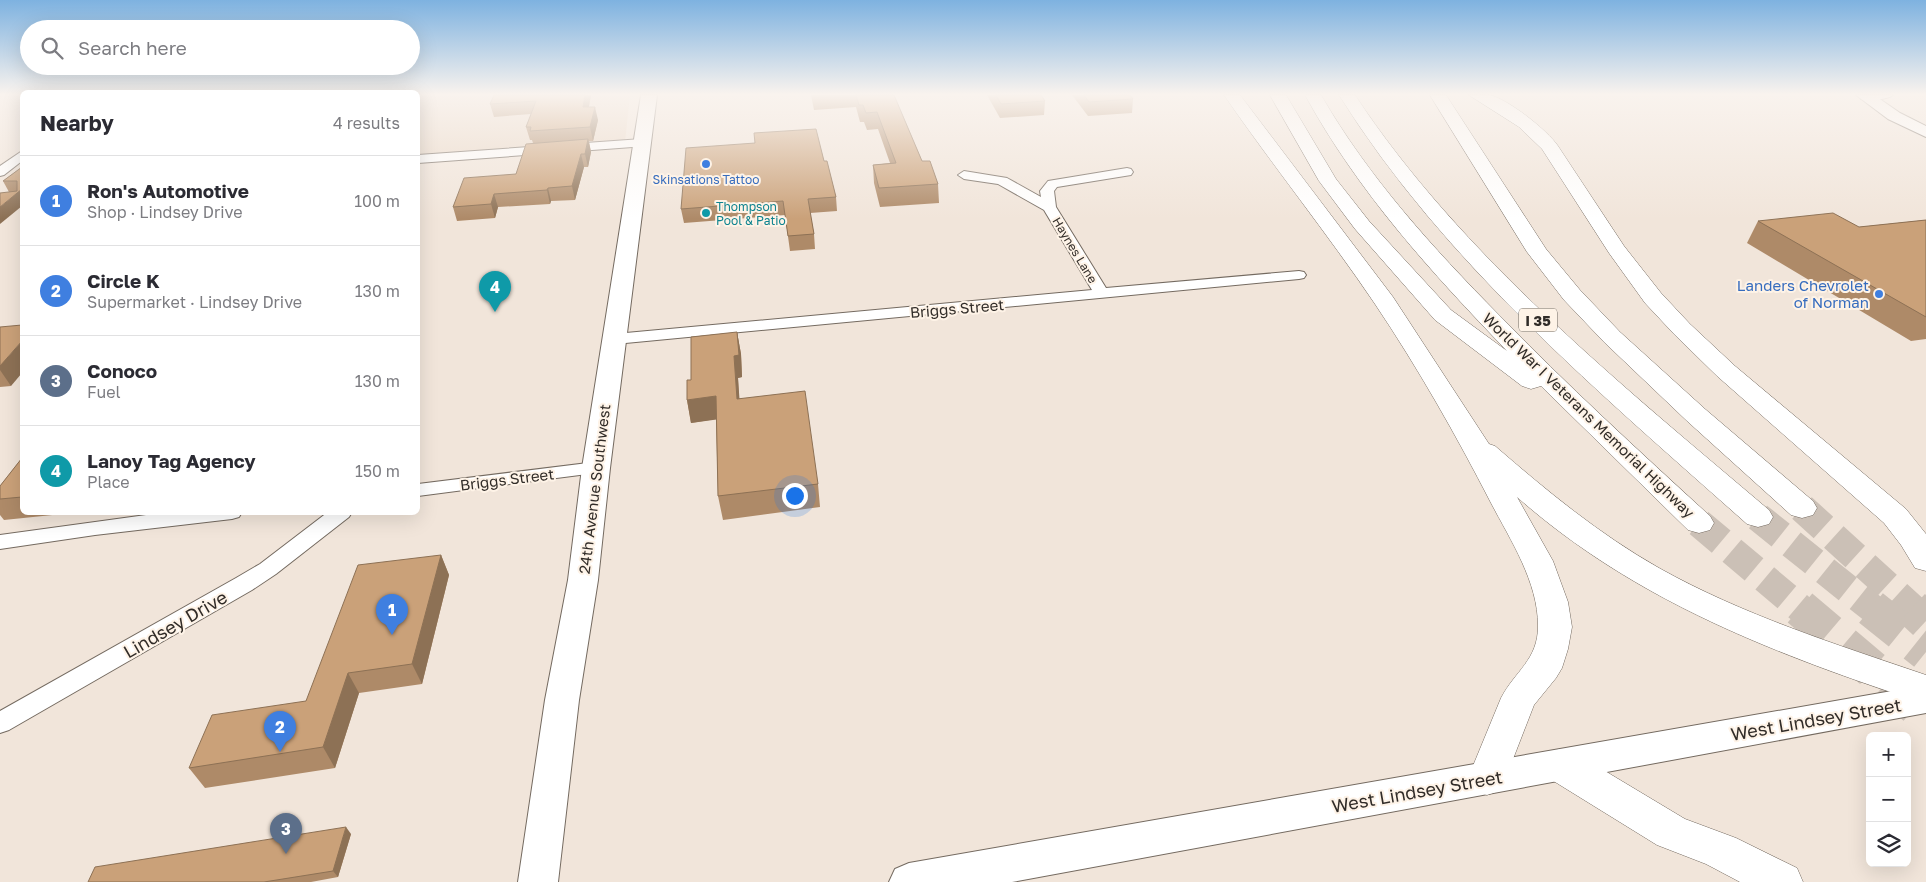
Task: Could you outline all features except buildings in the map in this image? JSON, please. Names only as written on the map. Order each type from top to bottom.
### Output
[{"type":"highway","points":[[1262,136],[1385,302],[1474,442],[1537,562],[1552,602],[1555,627],[1551,649],[1544,668],[1519,698],[1487,778]]},
{"type":"highway","points":[[1300,136],[1334,188],[1362,226],[1444,315],[1613,443]]},
{"type":"highway","name":"World War I Veterans Memorial Highway","points":[[1338,136],[1406,228],[1506,337],[1613,443],[1700,523]]},
{"type":"highway","name":"I 35","points":[[1374,136],[1393,163],[1473,254],[1532,314],[1638,412],[1758,517]]},
{"type":"highway","points":[[1464,136],[1538,252],[1572,295],[1612,337],[1696,415],[1802,508]]},
{"type":"highway","points":[[1541,136],[1616,249],[1653,298],[1726,371],[1895,516],[1913,538],[1926,560]]},
{"type":"highway","points":[[1474,442],[1553,511],[1600,546],[1704,606],[1762,631],[1926,690]]},
{"type":"highway","points":[[1866,490],[1926,522]]},
{"type":"highway","points":[[1561,765],[1671,832],[1721,851],[1782,882]]},
{"type":"main road","name":"24th Avenue Southwest","points":[[538,882],[562,700],[583,580],[596,468],[643,136]]},
{"type":"main road","name":"West Lindsey Street","points":[[909,882],[1926,699]]},
{"type":"street","points":[[420,159],[642,143]]},
{"type":"street","points":[[0,172],[20,157]]},
{"type":"street","points":[[1049,207],[1047,191],[1048,187],[1054,184],[1127,172]]},
{"type":"street","name":"Haynes Lane","points":[[964,176],[978,176],[1002,181],[1049,207],[1102,294]]},
{"type":"street","name":"Briggs Street","points":[[615,338],[1299,275]]},
{"type":"street","name":"Briggs Street","points":[[420,490],[596,468]]},
{"type":"street","points":[[0,542],[95,528],[206,515]]},
{"type":"street","name":"Lindsey Drive","points":[[0,723],[252,579],[339,515]]},
{"type":"shaded area","points":[[420,136],[626,136],[625,142],[420,157]]},
{"type":"tunnel","points":[[1802,508],[1913,609]]},
{"type":"tunnel","points":[[1758,517],[1873,609]]},
{"type":"tunnel","points":[[1699,523],[1801,609]]},
{"type":"tunnel","points":[[1800,608],[1926,715]]},
{"type":"tunnel","points":[[1871,608],[1926,652]]},
{"type":"tunnel","points":[[1912,608],[1926,621]]},
{"type":"place","name":"Skinsations Tattoo","points":[[706,164]]},
{"type":"place","name":"Thompson Pool & Patio","points":[[706,213]]},
{"type":"place","name":"Landers Chevrolet of Norman","points":[[1879,294]]},
{"type":"place","name":"Lanoy Tag Agency","points":[[495,312]]},
{"type":"place","name":"Ron's Automotive","points":[[392,635]]},
{"type":"place","name":"Circle K","points":[[280,752]]},
{"type":"place","name":"Conoco","points":[[286,854]]}]
